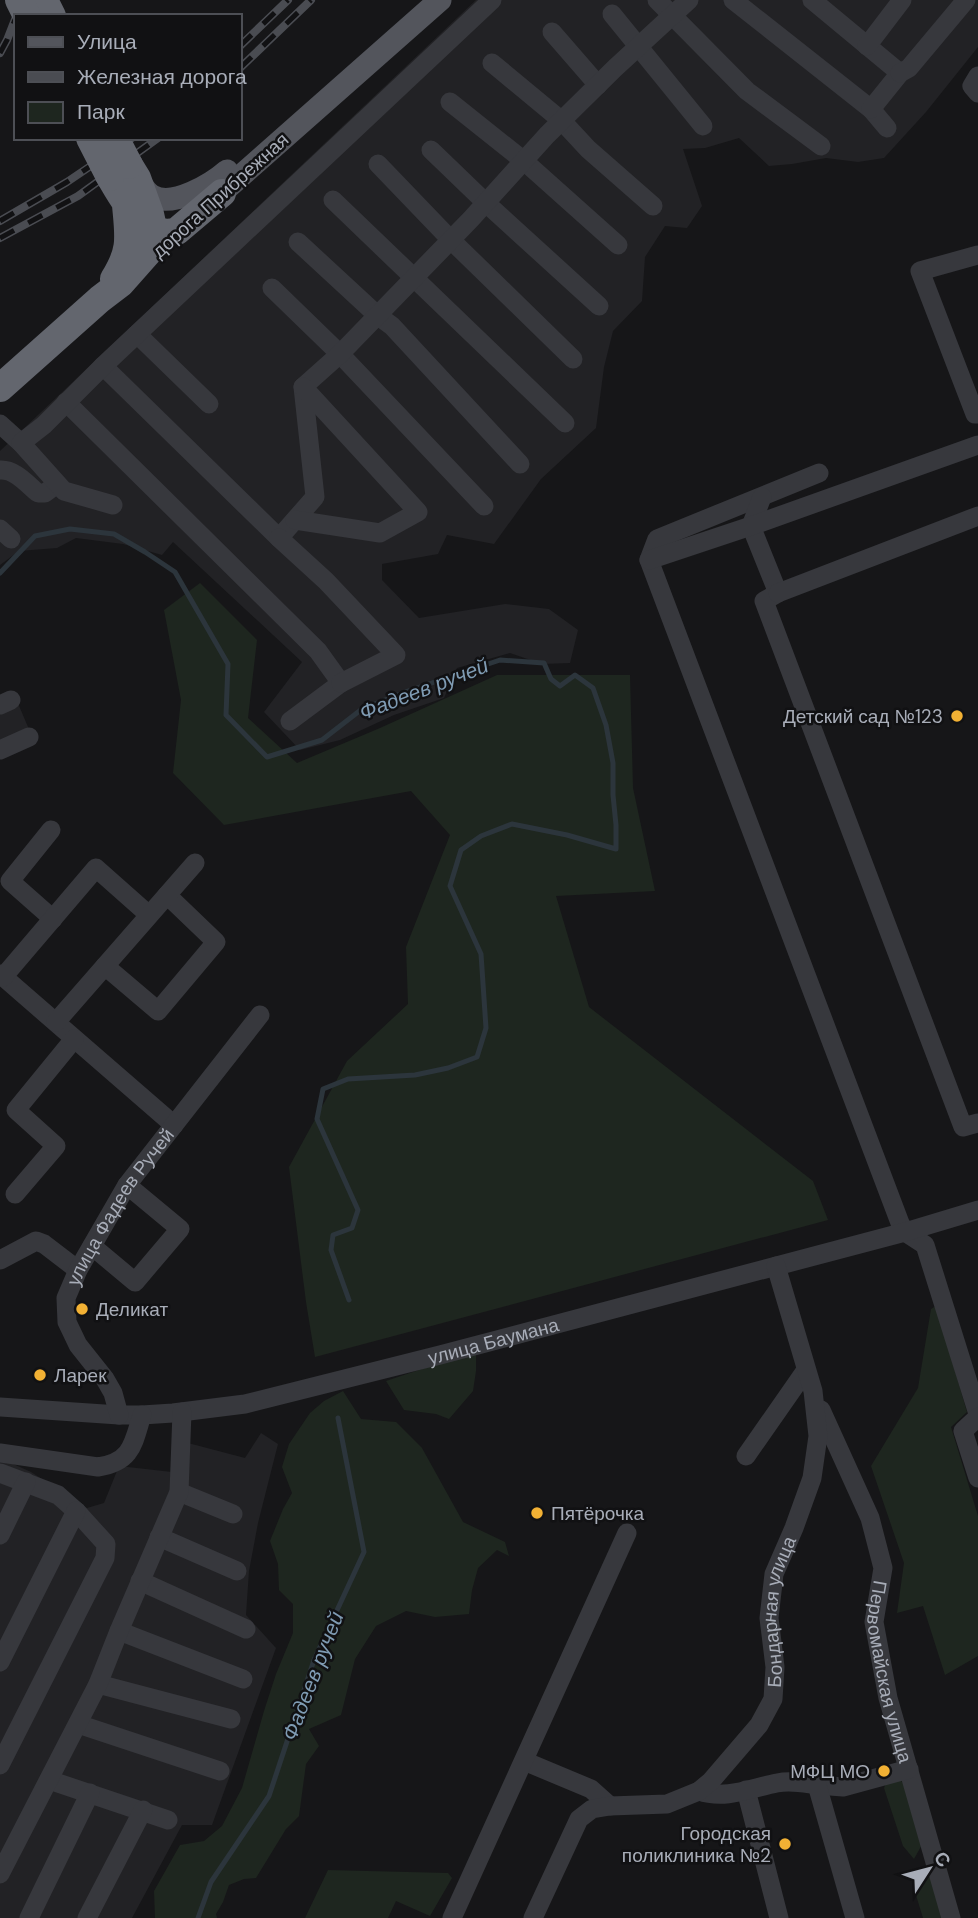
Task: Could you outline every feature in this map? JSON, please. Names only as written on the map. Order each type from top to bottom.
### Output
[{"type":"highway","points":[[92,140],[125,173],[129,234],[127,255],[111,291]]},
{"type":"highway","points":[[111,291],[156,241],[155,230],[125,173],[116,140]]},
{"type":"highway","points":[[126,205],[155,230],[168,234],[177,231],[222,193]]},
{"type":"highway","name":"дорога Прибрежная","points":[[0,388],[111,291]]},
{"type":"main road","points":[[125,173],[153,197],[161,199],[176,197],[213,183],[426,0]]},
{"type":"main road","name":"дорога Прибрежная","points":[[111,291],[440,0]]},
{"type":"street","points":[[21,443],[44,425],[103,366],[492,0]]},
{"type":"street","points":[[657,0],[747,91],[821,146]]},
{"type":"street","points":[[303,387],[340,354],[451,240],[562,121],[689,0]]},
{"type":"street","points":[[733,0],[871,109],[887,128]]},
{"type":"street","points":[[867,46],[902,0]]},
{"type":"street","points":[[871,109],[966,0]]},
{"type":"street","points":[[824,4],[867,46],[901,73]]},
{"type":"street","points":[[612,14],[703,126]]},
{"type":"street","points":[[552,32],[598,85]]},
{"type":"street","points":[[492,63],[562,121],[587,149],[653,206]]},
{"type":"street","points":[[978,76],[972,86],[978,93]]},
{"type":"street","points":[[450,102],[524,161],[618,245]]},
{"type":"street","points":[[431,150],[599,306]]},
{"type":"street","points":[[378,164],[451,240],[573,359]]},
{"type":"street","points":[[333,200],[565,423]]},
{"type":"street","points":[[298,242],[392,326],[520,464]]},
{"type":"street","points":[[978,255],[920,271],[975,414],[978,414]]},
{"type":"street","points":[[272,288],[340,354],[484,506]]},
{"type":"street","points":[[137,334],[209,404]]},
{"type":"street","points":[[103,366],[326,581],[396,656],[341,683],[290,721]]},
{"type":"street","points":[[295,520],[380,533],[418,512],[303,387]]},
{"type":"street","points":[[279,538],[315,497],[303,387]]},
{"type":"street","points":[[66,402],[318,651],[341,683]]},
{"type":"street","points":[[0,424],[64,491],[113,505]]},
{"type":"street","points":[[649,559],[751,526],[978,445]]},
{"type":"street","points":[[0,470],[13,472],[38,494],[45,493],[57,484]]},
{"type":"street","points":[[820,474],[657,539],[649,559],[905,1233],[925,1245],[978,1415],[963,1431],[978,1478]]},
{"type":"street","points":[[762,497],[751,526],[778,593]]},
{"type":"street","points":[[978,516],[778,593],[764,601],[962,1127],[978,1123]]},
{"type":"street","points":[[0,750],[29,737]]},
{"type":"street","points":[[51,830],[10,881],[53,919]]},
{"type":"street","points":[[55,1022],[195,863]]},
{"type":"street","points":[[149,915],[96,868],[2,976],[174,1125]]},
{"type":"street","points":[[105,966],[159,1011],[216,942],[167,895]]},
{"type":"street","name":"улица Фадеев Ручей","points":[[118,1415],[113,1393],[78,1345],[66,1322],[66,1298],[78,1270],[127,1185],[260,1015]]},
{"type":"street","points":[[15,1194],[56,1146],[16,1110],[74,1039]]},
{"type":"street","points":[[92,1246],[135,1282],[180,1229],[127,1185]]},
{"type":"street","name":"улица Баумана","points":[[0,1407],[142,1415],[245,1404],[905,1233],[978,1210]]},
{"type":"street","points":[[0,1260],[36,1241],[78,1270]]},
{"type":"street","name":"Бондарная улица","points":[[533,1918],[579,1819],[592,1809],[667,1804],[699,1791],[711,1781],[759,1725],[773,1699],[775,1667],[769,1618],[774,1574],[812,1478],[818,1436],[813,1391],[776,1266]]},
{"type":"street","points":[[747,1456],[806,1370]]},
{"type":"street","name":"Первомайская улица","points":[[813,1391],[870,1518],[883,1568],[874,1622],[888,1698],[951,1918]]},
{"type":"street","points":[[0,1874],[98,1684],[179,1492],[182,1412]]},
{"type":"street","points":[[2,1463],[98,1467],[111,1465],[132,1449],[142,1415]]},
{"type":"street","points":[[0,1765],[105,1558],[106,1544],[58,1495],[26,1482],[2,1463]]},
{"type":"street","points":[[0,1535],[26,1482]]},
{"type":"street","points":[[179,1492],[233,1514]]},
{"type":"street","points":[[0,1662],[76,1511]]},
{"type":"street","points":[[452,1918],[627,1533]]},
{"type":"street","points":[[159,1537],[237,1571]]},
{"type":"street","points":[[140,1581],[246,1629]]},
{"type":"street","points":[[119,1631],[243,1679]]},
{"type":"street","points":[[98,1684],[231,1719]]},
{"type":"street","points":[[78,1724],[220,1771]]},
{"type":"street","points":[[524,1761],[591,1788],[610,1806]]},
{"type":"street","points":[[699,1791],[725,1795],[795,1781],[817,1786],[843,1787],[909,1769]]},
{"type":"street","points":[[49,1780],[168,1820]]},
{"type":"street","points":[[817,1786],[855,1918]]},
{"type":"street","points":[[746,1790],[779,1918]]},
{"type":"street","points":[[29,1918],[90,1793]]},
{"type":"street","points":[[87,1918],[142,1811]]},
{"type":"shaded area","points":[[476,0],[978,0],[978,47],[926,112],[884,158],[858,162],[826,158],[769,166],[739,138],[705,148],[683,149],[702,206],[687,228],[665,226],[645,257],[642,301],[613,331],[604,367],[596,428],[541,479],[494,544],[447,535],[438,554],[382,564],[382,580],[419,618],[505,604],[549,609],[578,630],[570,663],[542,664],[510,653],[457,668],[444,698],[394,715],[340,740],[300,750],[264,712],[302,662],[173,542],[162,555],[123,544],[76,538],[57,548],[19,551],[0,565],[0,451]]},
{"type":"shaded area","points":[[14,694],[34,741],[0,759],[0,700]]},
{"type":"shaded area","points":[[261,1433],[278,1444],[249,1571],[246,1615],[276,1648],[212,1825],[182,1825],[132,1918],[0,1918],[0,1458],[31,1472],[87,1508],[104,1503],[119,1466],[172,1472],[188,1443],[245,1458]]},
{"type":"green space","points":[[200,583],[257,640],[248,718],[297,763],[497,675],[630,675],[633,788],[655,891],[556,896],[589,1007],[813,1181],[828,1220],[315,1357],[289,1167],[347,1061],[408,1004],[406,947],[450,835],[411,791],[224,825],[173,773],[181,700],[164,610]]},
{"type":"green space","points":[[936,1306],[967,1412],[951,1427],[978,1516],[978,1656],[945,1675],[923,1606],[897,1613],[904,1563],[871,1466],[918,1388],[931,1309]]},
{"type":"green space","points":[[476,1348],[473,1391],[449,1419],[436,1414],[404,1410],[386,1381],[452,1359]]},
{"type":"green space","points":[[343,1391],[361,1419],[396,1422],[422,1448],[463,1522],[505,1542],[509,1556],[497,1550],[478,1568],[469,1614],[435,1617],[406,1611],[376,1626],[355,1659],[341,1715],[309,1729],[319,1746],[306,1764],[299,1816],[286,1829],[256,1878],[229,1885],[216,1914],[217,1918],[155,1918],[154,1891],[180,1845],[204,1841],[222,1826],[242,1788],[276,1674],[293,1633],[293,1604],[279,1590],[278,1564],[270,1541],[292,1493],[282,1467],[289,1444],[310,1413],[324,1401]]},
{"type":"green space","points":[[887,1781],[901,1781],[906,1785],[924,1841],[914,1859],[903,1846],[884,1788]]},
{"type":"green space","points":[[328,1870],[448,1873],[452,1878],[430,1916],[396,1901],[388,1918],[305,1918]]},
{"type":"green space","points":[[922,1876],[932,1878],[944,1918],[923,1918],[911,1879]]},
{"type":"waterway","name":"Фадеев ручей","points":[[0,573],[35,536],[70,529],[114,534],[175,572],[228,664],[226,715],[267,757],[322,740],[362,709],[500,660],[544,663],[551,679],[560,686],[575,675],[593,688],[606,725],[613,763],[616,849],[567,835],[512,824],[481,836],[461,850],[450,886],[481,954],[486,1028],[477,1057],[448,1068],[415,1075],[348,1079],[323,1089],[317,1119],[358,1210],[352,1228],[333,1235],[331,1250],[349,1300]]},
{"type":"waterway","name":"Фадеев ручей","points":[[198,1918],[211,1882],[269,1796],[314,1660],[364,1552],[338,1418]]},
{"type":"railway","points":[[17,14],[22,0]]},
{"type":"railway","points":[[242,44],[288,0]]},
{"type":"railway","points":[[242,66],[311,0]]},
{"type":"railway","points":[[0,53],[14,22]]},
{"type":"railway","points":[[0,221],[67,182],[129,140]]},
{"type":"railway","points":[[0,238],[78,196],[155,140]]},
{"type":"place","name":"Детский сад №123","points":[[957,716]]},
{"type":"place","name":"Деликат","points":[[82,1309]]},
{"type":"place","name":"Ларек","points":[[40,1375]]},
{"type":"place","name":"Пятёрочка","points":[[537,1513]]},
{"type":"place","name":"МФЦ МО","points":[[884,1771]]},
{"type":"place","name":"Городская поликлиника №2","points":[[785,1844]]}]
